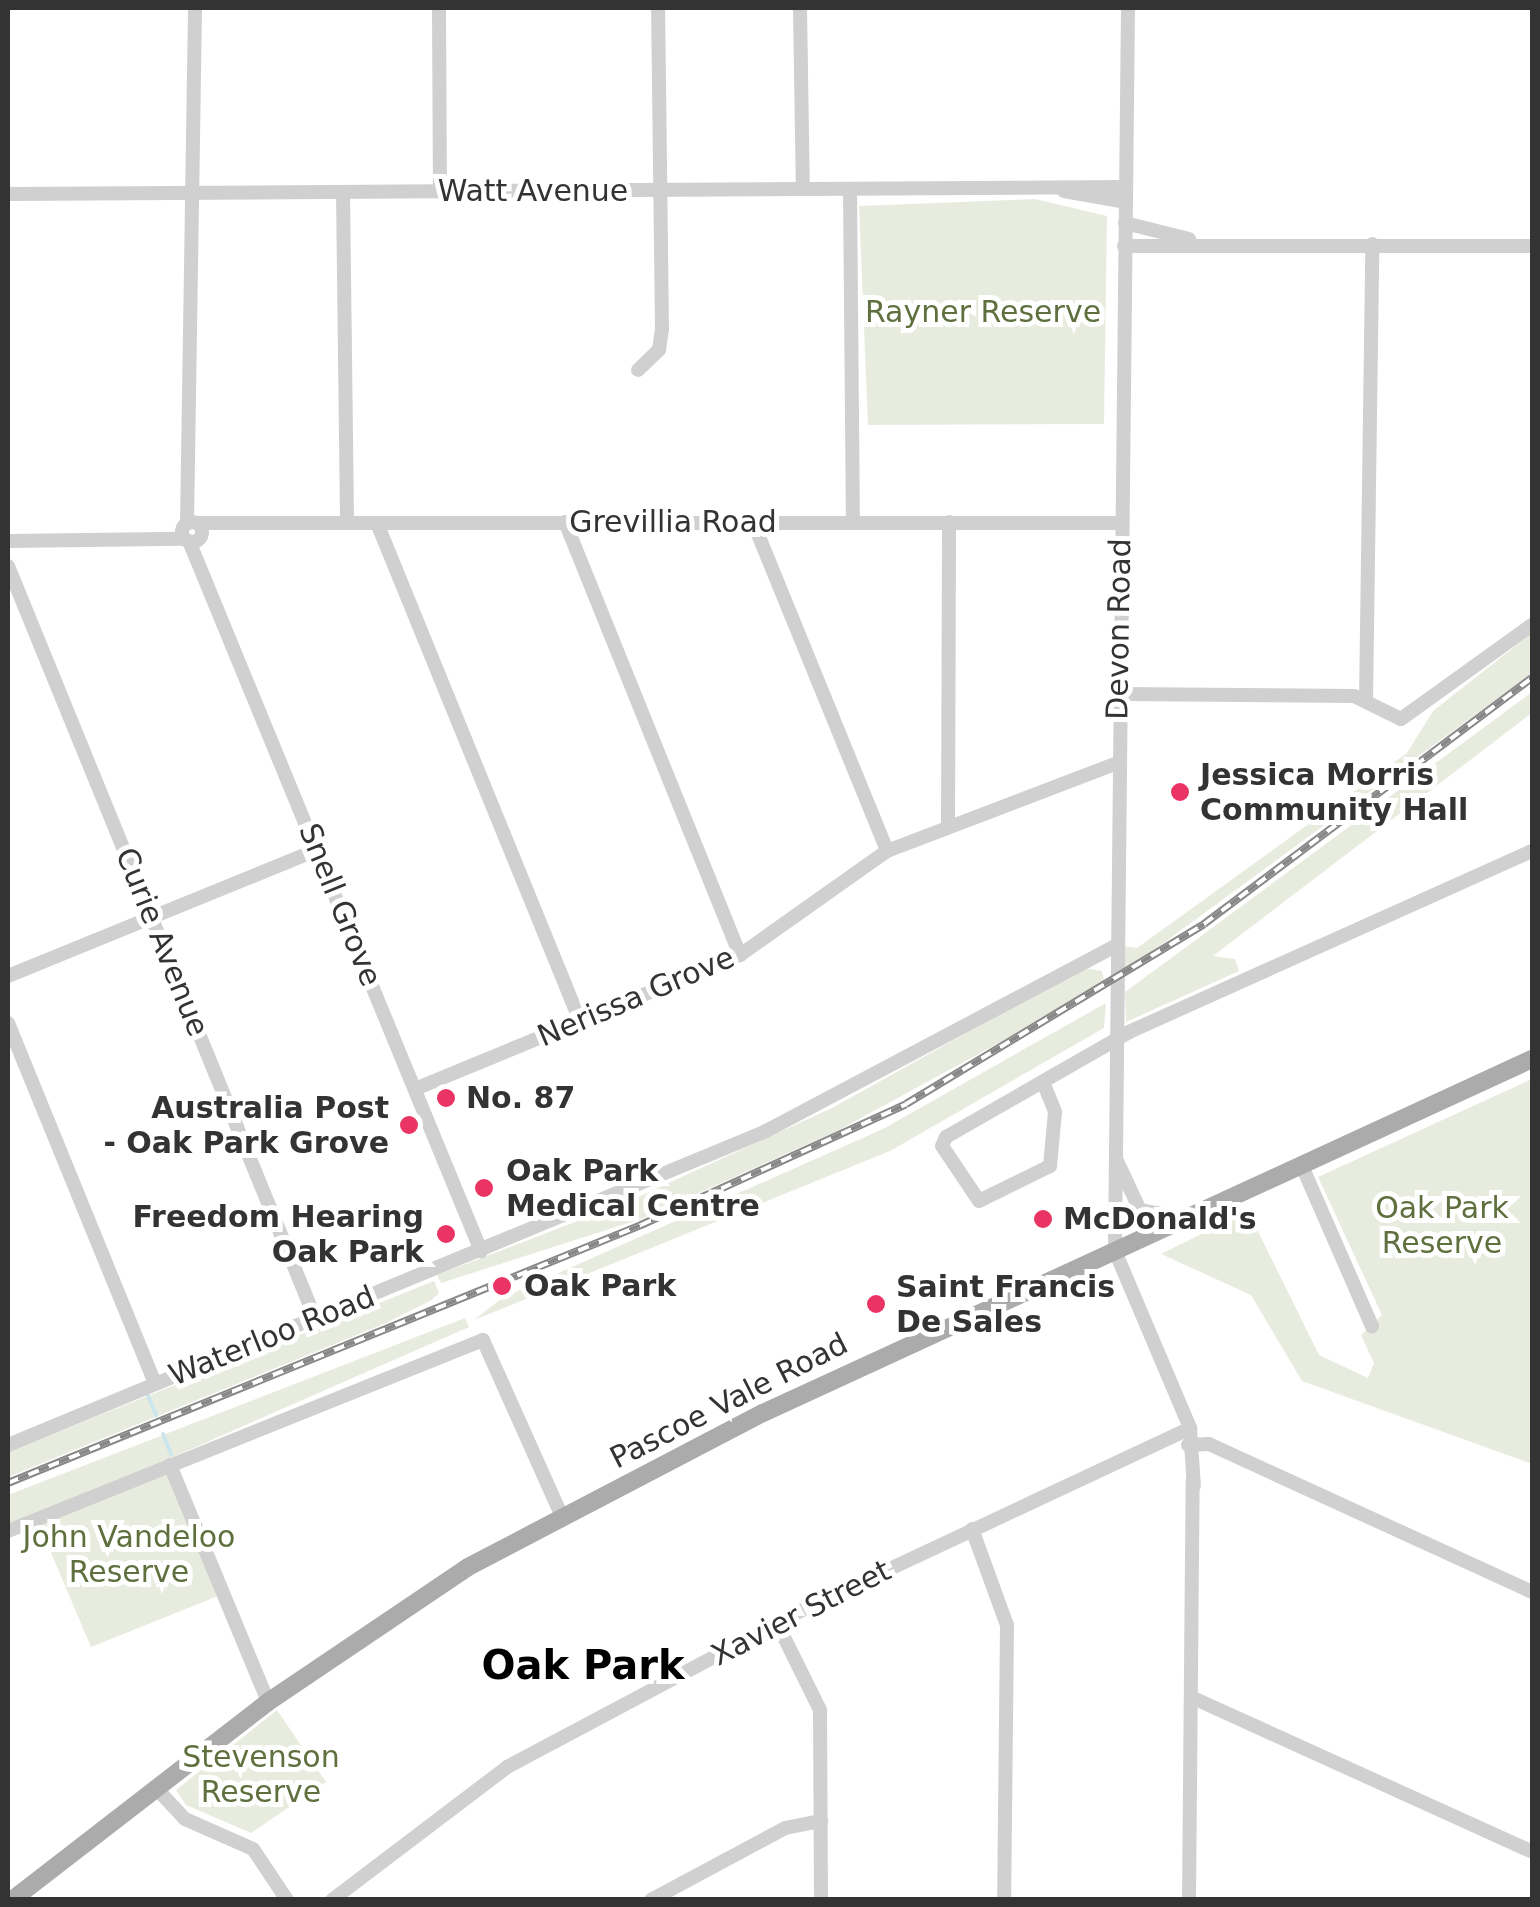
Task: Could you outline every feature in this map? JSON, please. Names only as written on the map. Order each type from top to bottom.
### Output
[{"type":"main road","name":"Pascoe Vale Road","points":[[23,1896],[268,1702],[418,1596],[780,1404],[1532,1059]]},
{"type":"street","name":"Snell Grove","points":[[195,8],[188,497],[191,532],[198,558],[480,1251]]},
{"type":"street","points":[[439,8],[440,192]]},
{"type":"street","points":[[638,370],[659,350],[662,329],[658,8]]},
{"type":"street","points":[[800,8],[803,190]]},
{"type":"street","name":"Devon Road","points":[[1115,1251],[1114,965],[1128,8]]},
{"type":"street","name":"Watt Avenue","points":[[8,194],[1058,189],[1125,194]]},
{"type":"street","points":[[850,190],[853,522]]},
{"type":"street","points":[[344,192],[347,523]]},
{"type":"street","points":[[1124,223],[1199,243]]},
{"type":"street","points":[[1366,701],[1372,244]]},
{"type":"street","points":[[1124,246],[1532,246]]},
{"type":"street","points":[[565,522],[740,955]]},
{"type":"street","points":[[753,522],[887,851]]},
{"type":"street","points":[[948,825],[950,522]]},
{"type":"street","name":"Grevillia Road","points":[[8,541],[157,538],[226,524],[1120,522]]},
{"type":"street","points":[[377,523],[580,1021]]},
{"type":"street","name":"Curie Avenue","points":[[8,566],[315,1318]]},
{"type":"street","points":[[1118,694],[1366,701],[1386,716],[1416,714],[1532,625]]},
{"type":"street","name":"Nerissa Grove","points":[[415,1089],[740,955],[887,851],[1118,762]]},
{"type":"street","points":[[8,976],[317,850]]},
{"type":"street","points":[[1043,1082],[1056,1112],[1046,1170],[980,1201],[942,1146],[946,1137],[1116,1038],[1532,852]]},
{"type":"street","name":"Waterloo Road","points":[[8,1445],[480,1251],[838,1098],[1115,946]]},
{"type":"street","name":"Waterloo Road","points":[[1075,967],[1114,965]]},
{"type":"street","points":[[8,1023],[155,1384]]},
{"type":"street","points":[[1114,1156],[1140,1210],[1189,1218]]},
{"type":"street","points":[[1302,1166],[1372,1326]]},
{"type":"street","points":[[1115,1251],[1189,1437],[1194,1486],[1190,1900]]},
{"type":"street","points":[[8,1531],[468,1344],[490,1344],[562,1518]]},
{"type":"street","points":[[1189,1437],[1532,1592]]},
{"type":"street","name":"Xavier Street","points":[[332,1900],[488,1778],[777,1622],[972,1528],[1189,1437]]},
{"type":"street","points":[[170,1465],[268,1702]]},
{"type":"street","points":[[972,1528],[1007,1624],[1004,1900]]},
{"type":"street","points":[[777,1622],[820,1710],[820,1900]]},
{"type":"street","points":[[1192,1697],[1532,1852]]},
{"type":"street","points":[[156,1788],[180,1816],[254,1849],[287,1900]]},
{"type":"street","points":[[651,1900],[785,1828],[821,1821]]},
{"type":"green space","name":"Rayner Reserve","points":[[1035,199],[1107,216],[1104,424],[868,425],[859,206]]},
{"type":"green space","points":[[1532,633],[1532,673],[1124,972],[1123,946],[1137,948],[1407,753],[1433,711]]},
{"type":"green space","points":[[1532,692],[1532,713],[1213,956],[1235,959],[1239,971],[1126,1022],[1125,992]]},
{"type":"green space","points":[[1083,968],[1102,971],[1105,985],[839,1130],[641,1219],[441,1283],[437,1275],[627,1202],[832,1108]]},
{"type":"green space","points":[[1106,1003],[1104,1028],[890,1151],[474,1320],[502,1298],[883,1129]]},
{"type":"green space","name":"Oak Park Reserve","points":[[1532,1079],[1532,1464],[1302,1381],[1251,1295],[1161,1254],[1248,1211],[1319,1355],[1368,1378],[1374,1363],[1361,1335],[1382,1315],[1318,1177]]},
{"type":"green space","points":[[434,1281],[439,1293],[430,1301],[386,1323],[8,1477],[8,1452]]},
{"type":"green space","name":"John Vandeloo Reserve","points":[[465,1318],[469,1327],[166,1460],[223,1594],[91,1647],[35,1515],[8,1525],[8,1495]]},
{"type":"green space","name":"Stevenson Reserve","points":[[277,1710],[326,1782],[251,1833],[186,1805],[176,1790]]},
{"type":"waterway","points":[[148,1396],[156,1415]]},
{"type":"waterway","points":[[163,1434],[171,1454]]},
{"type":"railway","points":[[8,1483],[641,1225],[906,1104],[1204,924],[1532,678]]},
{"type":"place","name":"Jessica Morris Community Hall","points":[[1180,792]]},
{"type":"place","name":"No. 87","points":[[446,1098]]},
{"type":"place","name":"Australia Post - Oak Park Grove","points":[[409,1125]]},
{"type":"place","name":"Oak Park Medical Centre","points":[[484,1188]]},
{"type":"place","name":"McDonald's","points":[[1043,1219]]},
{"type":"place","name":"Freedom Hearing Oak Park","points":[[446,1234]]},
{"type":"place","name":"Oak Park","points":[[502,1286]]},
{"type":"place","name":"Saint Francis De Sales","points":[[876,1304]]},
{"type":"district","name":"Oak Park","points":[[583,1665]]}]
